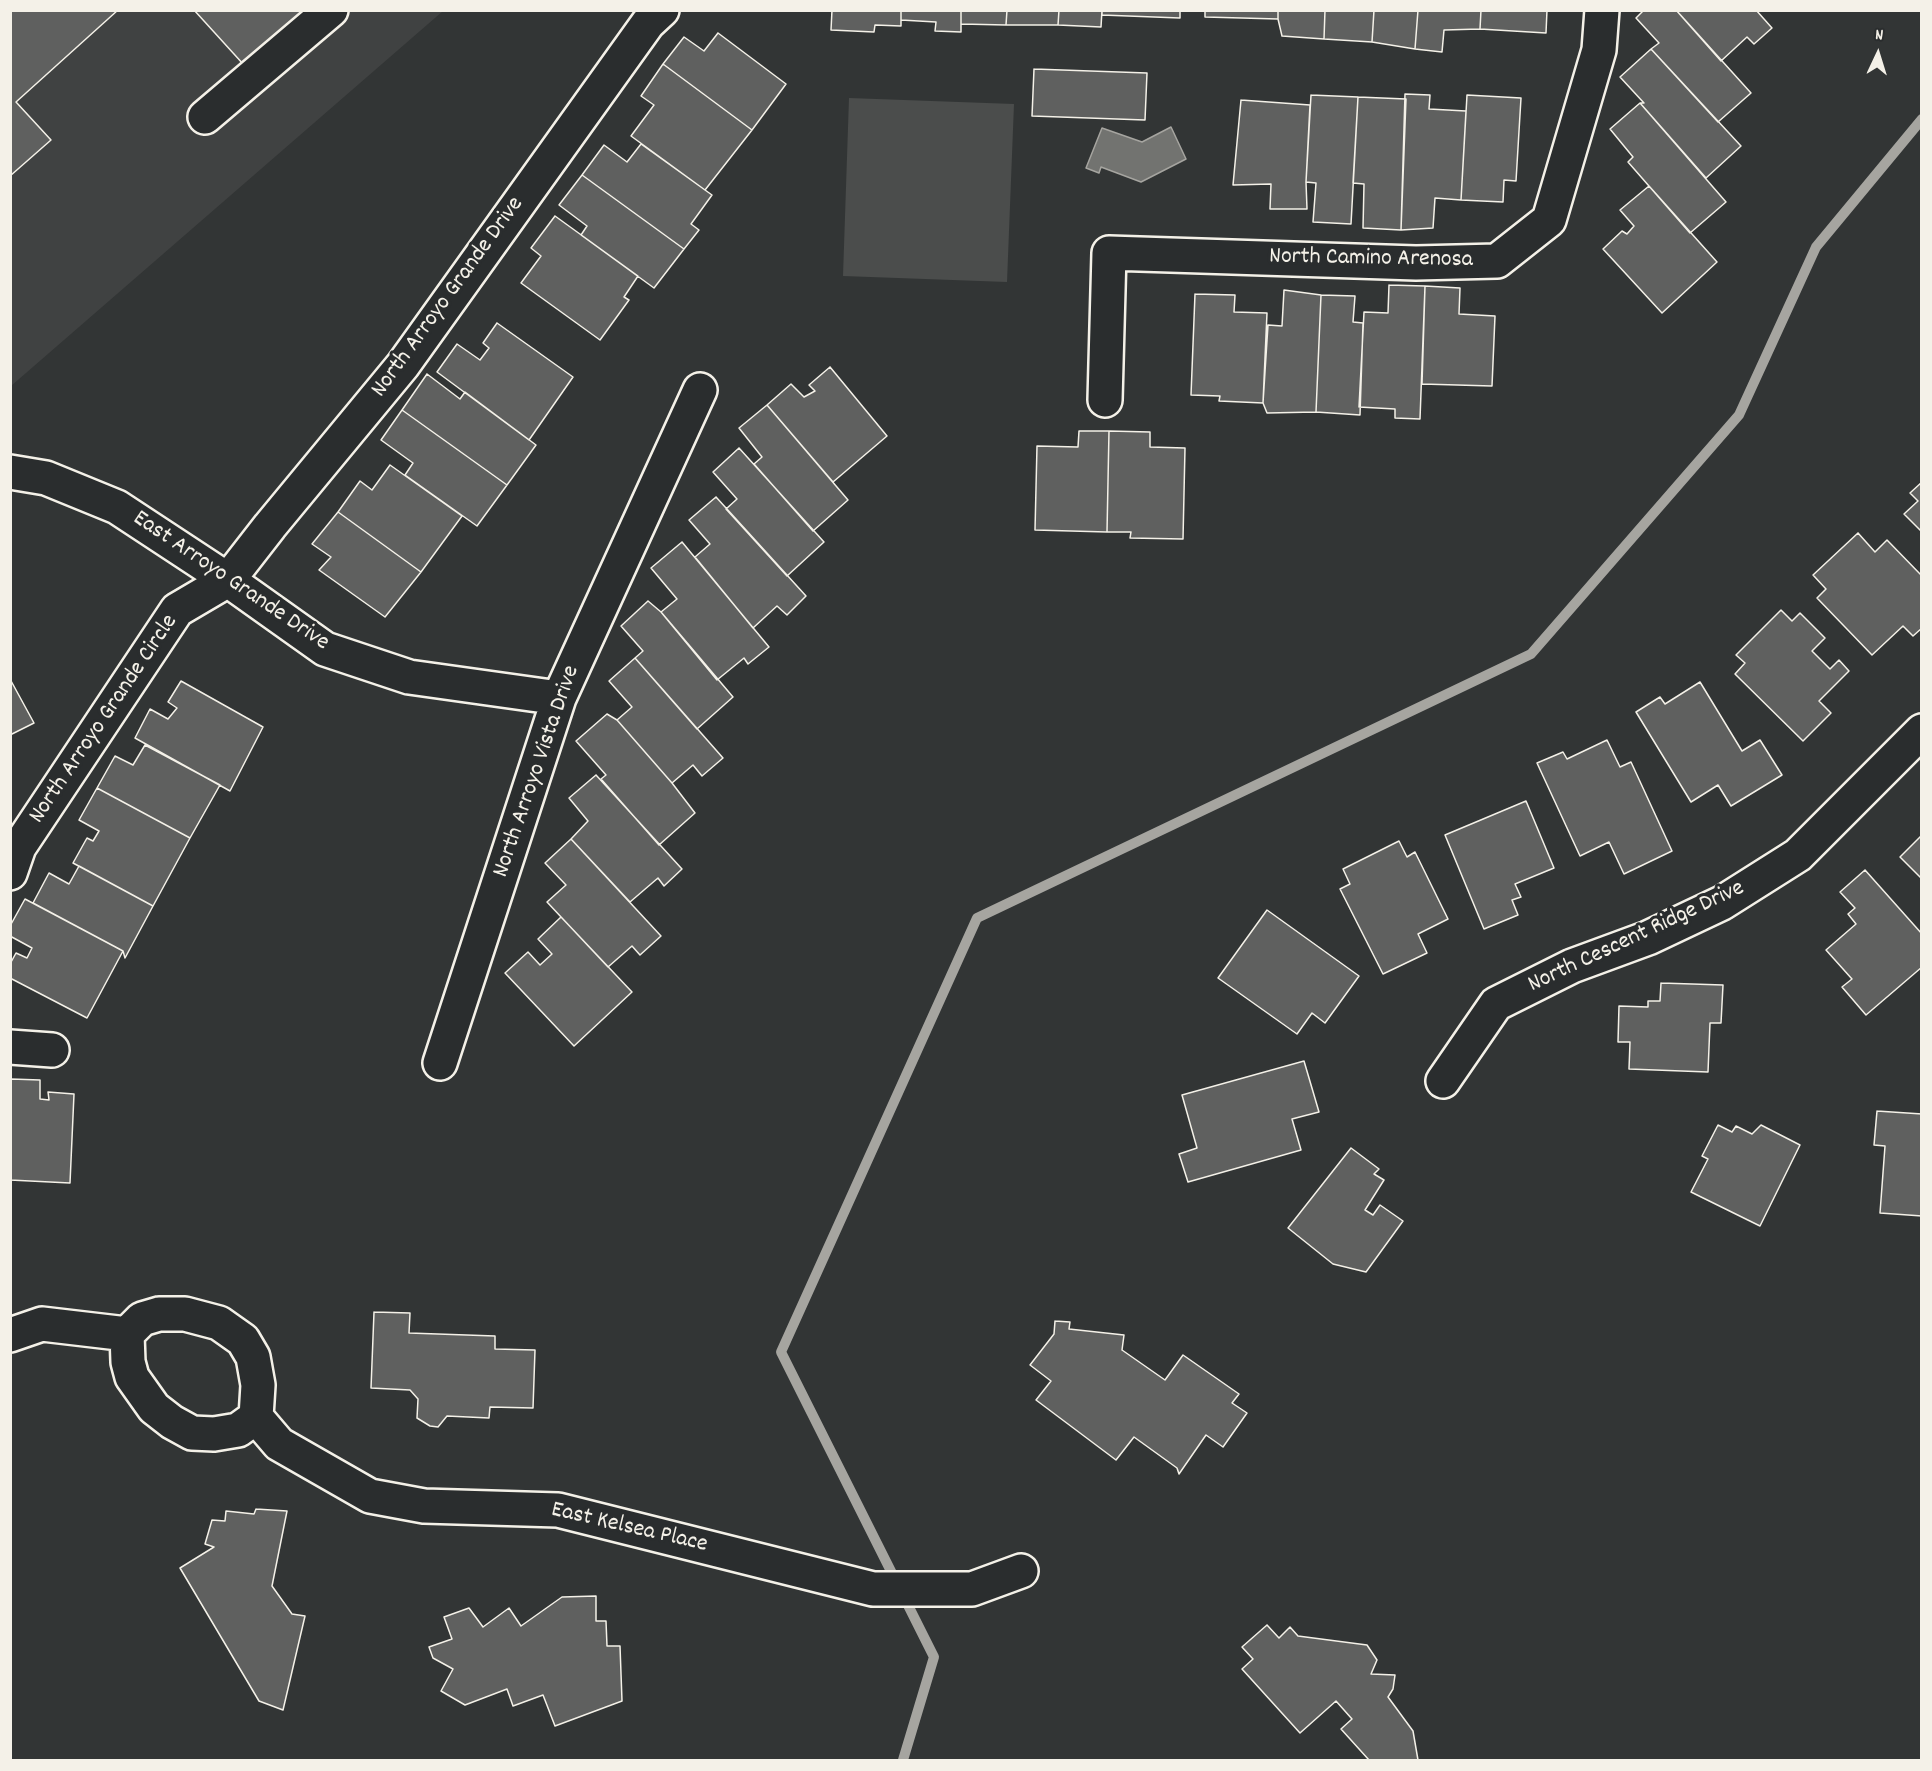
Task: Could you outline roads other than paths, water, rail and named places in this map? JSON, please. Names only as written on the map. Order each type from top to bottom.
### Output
[{"type":"street","points":[[205,117],[332,10]]},
{"type":"street","name":"North Arroyo Grande Drive","points":[[228,580],[403,365],[648,23],[662,10]]},
{"type":"street","name":"North Camino Arenosa","points":[[1105,400],[1109,253],[1416,263],[1497,261],[1549,220],[1599,50],[1602,10]]},
{"type":"street","name":"North Arroyo Vista Drive","points":[[440,1063],[560,698],[700,390]]},
{"type":"street","name":"East Arroyo Grande Drive","points":[[10,472],[46,478],[117,507],[228,580],[324,649],[409,677],[560,698]]},
{"type":"street","name":"North Arroyo Grande Circle","points":[[13,856],[177,610],[228,580]]},
{"type":"street","name":"North Cescent Ridge Drive","points":[[1443,1081],[1496,1004],[1572,966],[1648,938],[1722,903],[1798,855],[1922,731]]},
{"type":"street","points":[[10,1047],[52,1050]]},
{"type":"street","points":[[159,1314],[185,1314],[219,1323],[243,1340],[253,1357],[258,1384],[256,1417],[238,1430],[214,1434],[192,1434],[172,1422],[154,1408],[132,1377],[128,1362],[127,1334],[142,1319],[159,1314]]},
{"type":"street","points":[[10,1335],[42,1324],[127,1334]]},
{"type":"street","name":"East Kelsea Place","points":[[256,1417],[279,1444],[370,1496],[424,1506],[558,1510],[873,1589],[972,1589],[1021,1571]]},
{"type":"waterway","points":[[903,1760],[934,1657],[781,1352],[977,918],[1531,654],[1739,415],[1816,247],[1922,119]]}]
